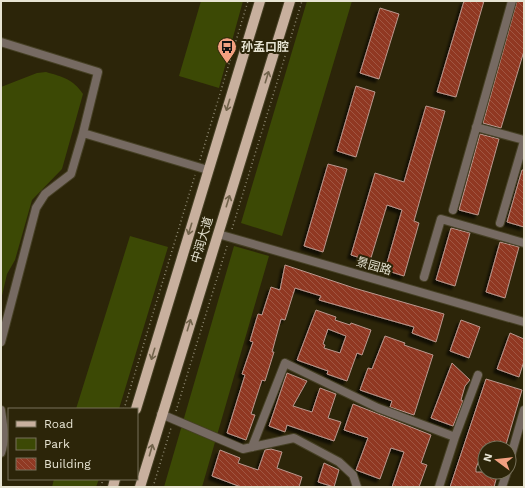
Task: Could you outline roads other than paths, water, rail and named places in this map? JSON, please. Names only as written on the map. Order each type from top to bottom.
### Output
[{"type":"main road","name":"中润大道","points":[[136,408],[260,1]]},
{"type":"main road","name":"中润大道","points":[[140,487],[161,414],[290,1]]},
{"type":"street","points":[[453,210],[512,1]]},
{"type":"street","points":[[1,42],[98,72],[72,174],[46,194],[36,208],[1,342]]},
{"type":"street","points":[[476,127],[524,141],[500,223]]},
{"type":"street","points":[[83,133],[208,170]]},
{"type":"street","points":[[424,277],[441,218],[524,242]]},
{"type":"street","name":"景园路","points":[[218,234],[524,322]]},
{"type":"street","points":[[252,447],[285,363],[378,408],[455,437]]},
{"type":"street","points":[[439,487],[455,437],[478,375]]},
{"type":"street","points":[[1,410],[4,445],[1,452]]},
{"type":"street","points":[[516,440],[524,410]]},
{"type":"street","points":[[161,414],[244,449],[294,438],[339,462],[353,475],[357,487]]},
{"type":"place","name":"孙孟口腔","points":[[227,64]]}]
